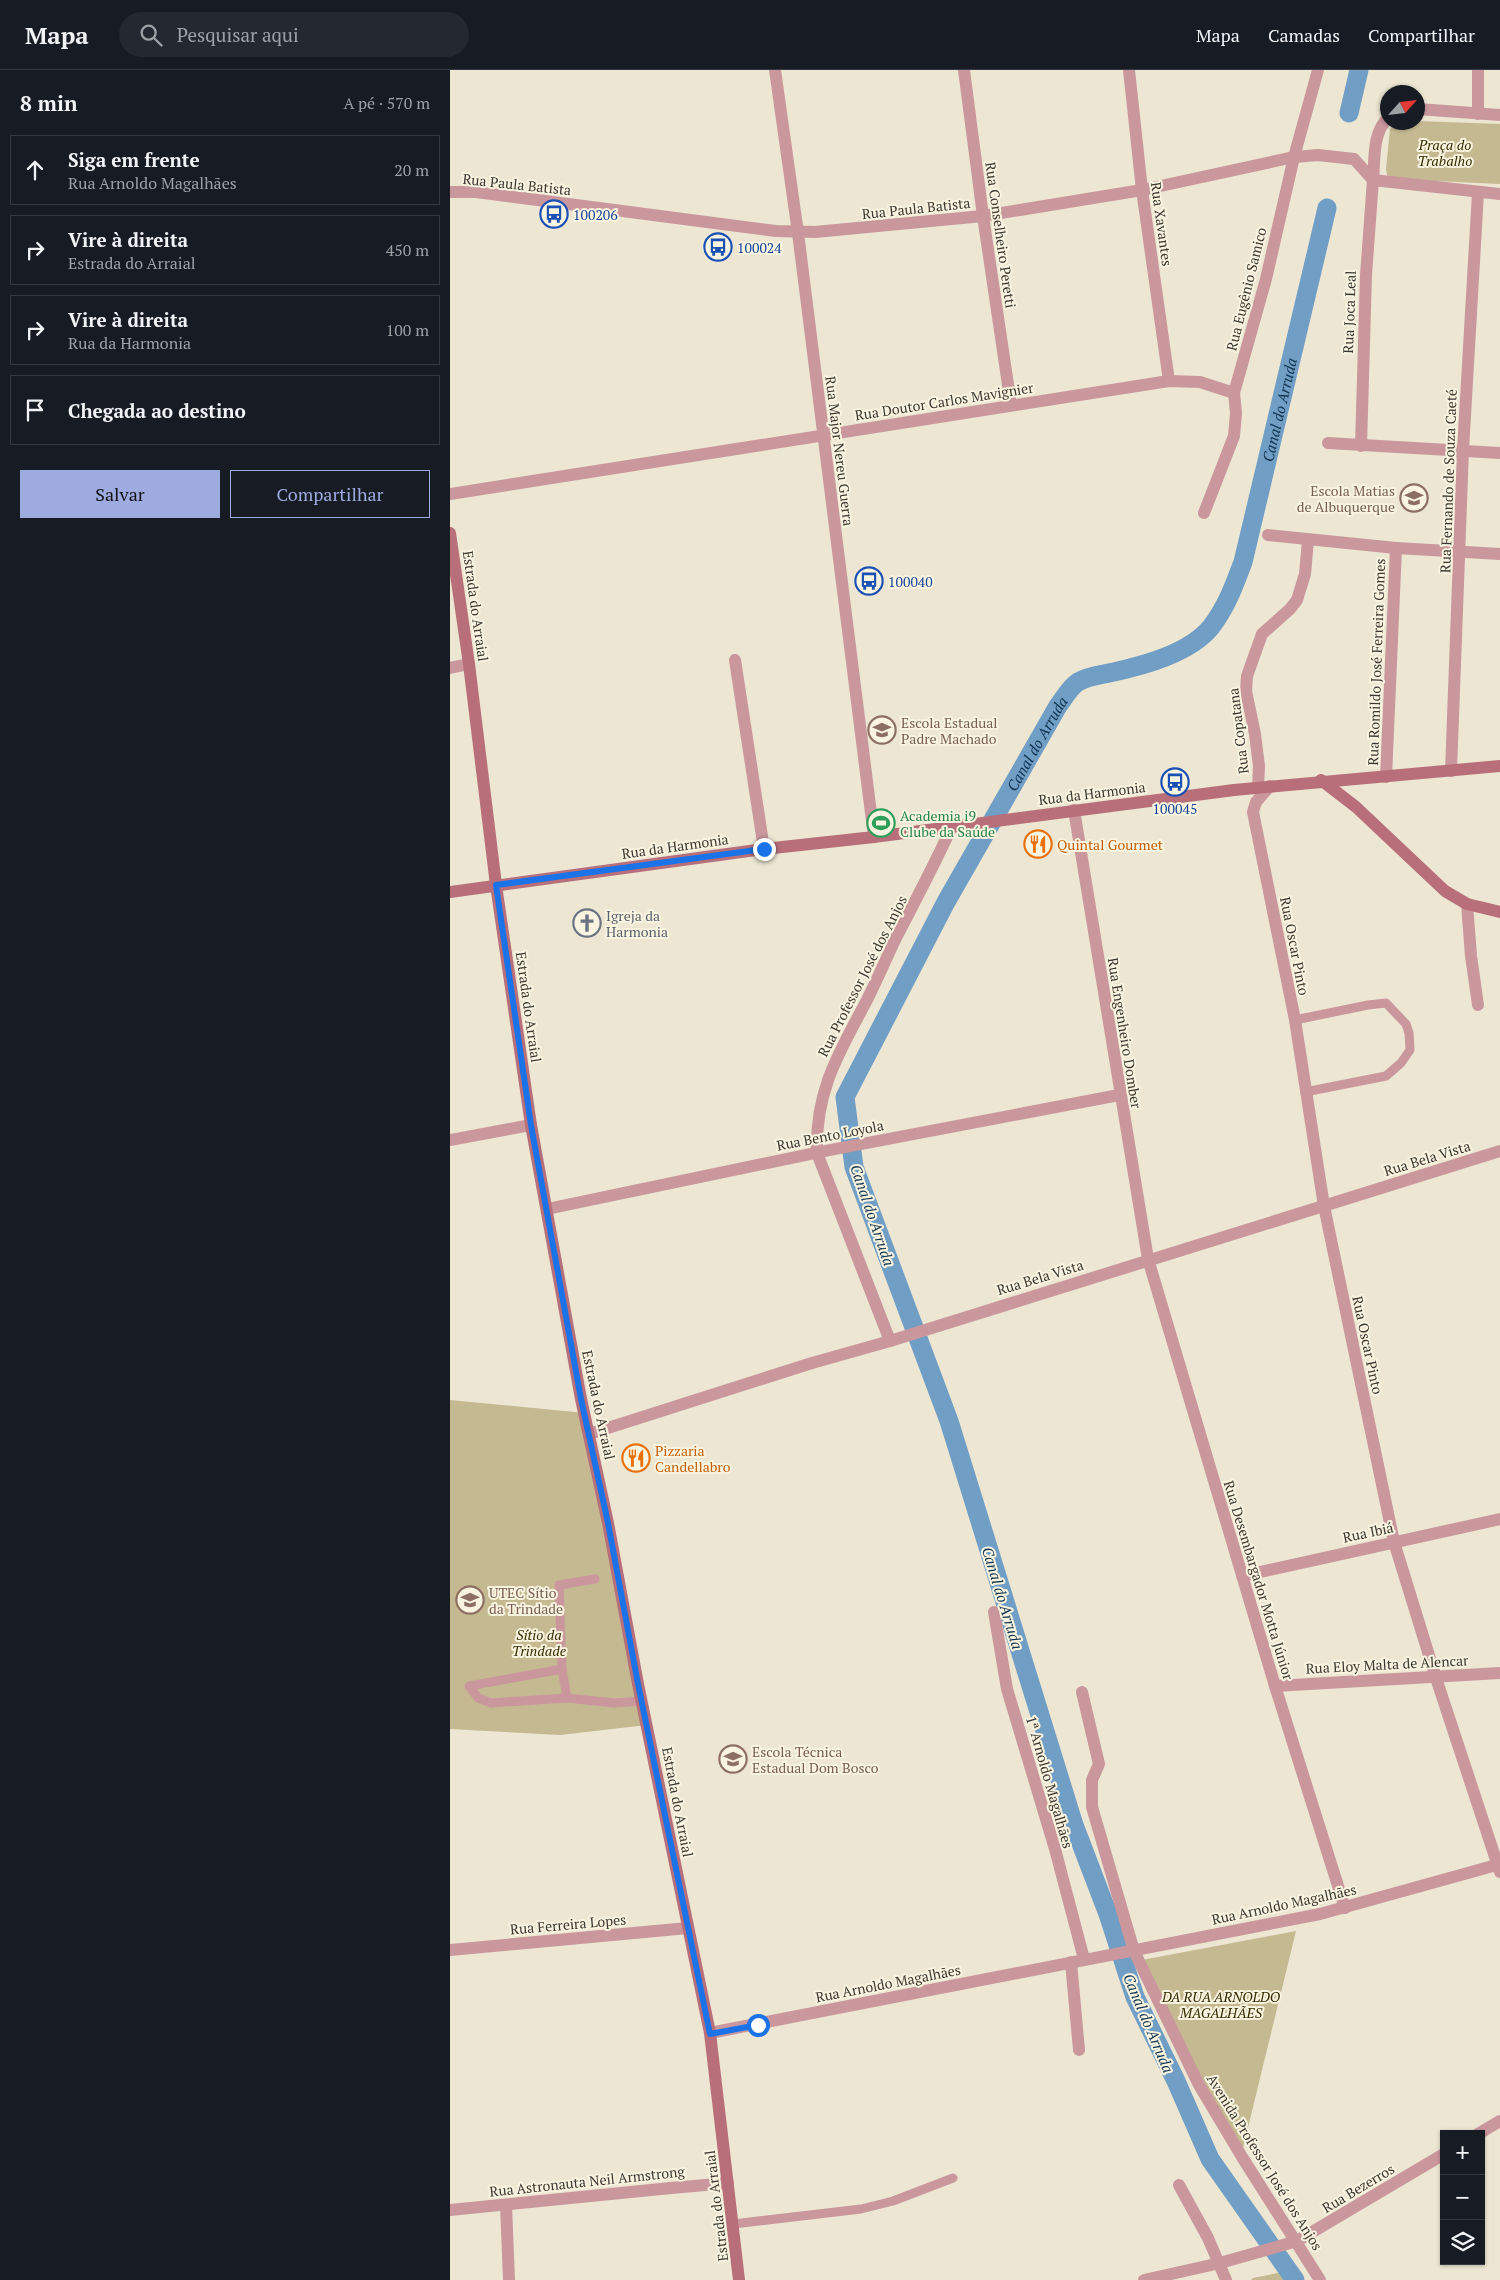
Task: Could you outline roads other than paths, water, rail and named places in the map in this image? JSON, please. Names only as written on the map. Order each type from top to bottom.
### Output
[{"type":"main road","name":"Estrada do Arraial","points":[[450,533],[470,664],[496,885],[531,1125],[589,1434],[710,2034],[739,2280]]},
{"type":"main road","name":"Rua da Harmonia","points":[[450,892],[764,849],[874,837],[1020,816],[1234,790],[1321,780],[1500,766]]},
{"type":"main road","points":[[1321,780],[1356,808],[1445,891],[1467,904],[1500,912]]},
{"type":"street","name":"Rua Major Nereu Guerra","points":[[775,70],[798,233],[874,837]]},
{"type":"street","name":"Rua Conselheiro Peretti","points":[[964,70],[1011,405]]},
{"type":"street","name":"Rua Xavantes","points":[[1129,70],[1142,190],[1169,381]]},
{"type":"street","name":"Rua Eugênio Samico","points":[[1204,514],[1234,436],[1236,413],[1234,394],[1266,279],[1294,157],[1318,70]]},
{"type":"street","points":[[1478,70],[1478,114]]},
{"type":"street","points":[[1425,110],[1500,115]]},
{"type":"street","points":[[1380,128],[1373,180],[1500,194]]},
{"type":"street","name":"Rua Paula Batista","points":[[450,192],[476,192],[798,233],[983,216],[1142,190],[1294,157],[1318,155],[1354,159],[1373,180]]},
{"type":"street","name":"Rua Joca Leal","points":[[1361,446],[1366,275],[1373,180]]},
{"type":"street","name":"Rua Fernando de Souza Caeté","points":[[1451,771],[1463,450],[1478,193]]},
{"type":"street","name":"Rua Doutor Carlos Mavignier","points":[[450,494],[1169,381],[1200,382],[1234,394]]},
{"type":"street","points":[[1328,443],[1500,452]]},
{"type":"street","name":"Rua Romildo José Ferreira Gomes","points":[[1268,535],[1396,548],[1500,554]]},
{"type":"street","name":"Rua Copatana","points":[[1264,787],[1247,701],[1247,676],[1262,634],[1266,628],[1290,609],[1297,600],[1305,574],[1308,540]]},
{"type":"street","name":"Rua Romildo José Ferreira Gomes","points":[[1386,776],[1396,548]]},
{"type":"street","points":[[735,660],[764,849]]},
{"type":"street","points":[[450,668],[470,664]]},
{"type":"street","points":[[1254,812],[1256,802],[1264,787]]},
{"type":"street","name":"Rua Oscar Pinto","points":[[1234,790],[1249,801],[1254,812],[1295,1020],[1324,1206],[1394,1542],[1436,1678],[1499,1867]]},
{"type":"street","name":"Rua Engenheiro Domber","points":[[1074,810],[1119,1095],[1148,1259]]},
{"type":"street","name":"Rua Professor José dos Anjos","points":[[896,1338],[821,1152],[816,1132],[822,1094],[838,1052],[867,1000],[934,867],[952,826]]},
{"type":"street","points":[[1467,904],[1471,956],[1478,1005]]},
{"type":"street","name":"Rua Bento Loyola","points":[[547,1209],[821,1152],[1119,1095]]},
{"type":"street","points":[[450,1140],[531,1125]]},
{"type":"street","name":"Rua Bela Vista","points":[[589,1434],[812,1363],[1500,1151]]},
{"type":"street","name":"Rua Desembargador Motta Júnior","points":[[1148,1259],[1275,1686],[1344,1908]]},
{"type":"street","name":"Rua Ibiá","points":[[1242,1576],[1500,1519]]},
{"type":"street","name":"1ª Arnoldo Magalhães","points":[[994,1612],[1007,1689],[1055,1849],[1084,1959]]},
{"type":"street","name":"Rua Eloy Malta de Alencar","points":[[1275,1686],[1500,1673]]},
{"type":"street","name":"Avenida Professor José dos Anjos","points":[[1082,1692],[1099,1764],[1092,1780],[1092,1807],[1130,1951],[1199,2085],[1292,2243],[1320,2280]]},
{"type":"street","name":"Rua Arnoldo Magalhães","points":[[710,2034],[1344,1908],[1499,1867]]},
{"type":"street","name":"Rua Ferreira Lopes","points":[[450,1950],[688,1928]]},
{"type":"street","points":[[1071,1962],[1079,2050]]},
{"type":"street","points":[[1485,2130],[1500,2121]]},
{"type":"street","name":"Rua Bezerros","points":[[1144,2280],[1220,2263],[1292,2243],[1440,2156]]},
{"type":"street","name":"Rua Astronauta Neil Armstrong","points":[[450,2210],[728,2183]]},
{"type":"street","points":[[1179,2185],[1220,2263],[1226,2280]]},
{"type":"street","points":[[506,2205],[509,2280]]},
{"type":"lane","points":[[1295,1020],[1368,1005],[1386,1004],[1406,1024],[1409,1033],[1410,1050],[1401,1063],[1386,1076],[1305,1092]]},
{"type":"lane","points":[[567,1698],[562,1669],[558,1586],[595,1579]]},
{"type":"lane","points":[[562,1669],[469,1686],[478,1698],[491,1703],[567,1698],[614,1703],[642,1701]]},
{"type":"lane","points":[[733,2224],[861,2209],[893,2201],[953,2178]]},
{"type":"waterway","points":[[1349,113],[1359,70]]},
{"type":"waterway","name":"Canal do Arruda","points":[[1295,2280],[1210,2159],[1176,2081],[1135,1997],[1108,1914],[1074,1825],[949,1421],[854,1167],[845,1097],[946,902],[1067,693],[1075,684],[1087,678],[1153,662],[1179,651],[1202,636],[1211,627],[1225,604],[1243,562],[1327,208]]},
{"type":"place","name":"100206","points":[[554,214]]},
{"type":"place","name":"100024","points":[[718,247]]},
{"type":"place","name":"Escola Matias de Albuquerque","points":[[1414,498]]},
{"type":"place","name":"100040","points":[[869,581]]},
{"type":"place","name":"Escola Estadual Padre Machado","points":[[882,730]]},
{"type":"place","name":"100045","points":[[1175,782]]},
{"type":"place","name":"Academia i9 Clube da Saúde","points":[[881,823]]},
{"type":"place","name":"Quintal Gourmet","points":[[1038,844]]},
{"type":"place","name":"Igreja da Harmonia","points":[[587,923]]},
{"type":"place","name":"Pizzaria Candellabro","points":[[636,1458]]},
{"type":"place","name":"UTEC Sítio da Trindade","points":[[470,1600]]},
{"type":"place","name":"Escola Técnica Estadual Dom Bosco","points":[[733,1759]]},
{"type":"park label","name":"Praça do Trabalho","points":[[1445,152]]},
{"type":"park label","name":"Sítio da Trindade","points":[[539,1642]]},
{"type":"park label","name":"DA RUA ARNOLDO MAGALHÃES","points":[[1221,2004]]}]
